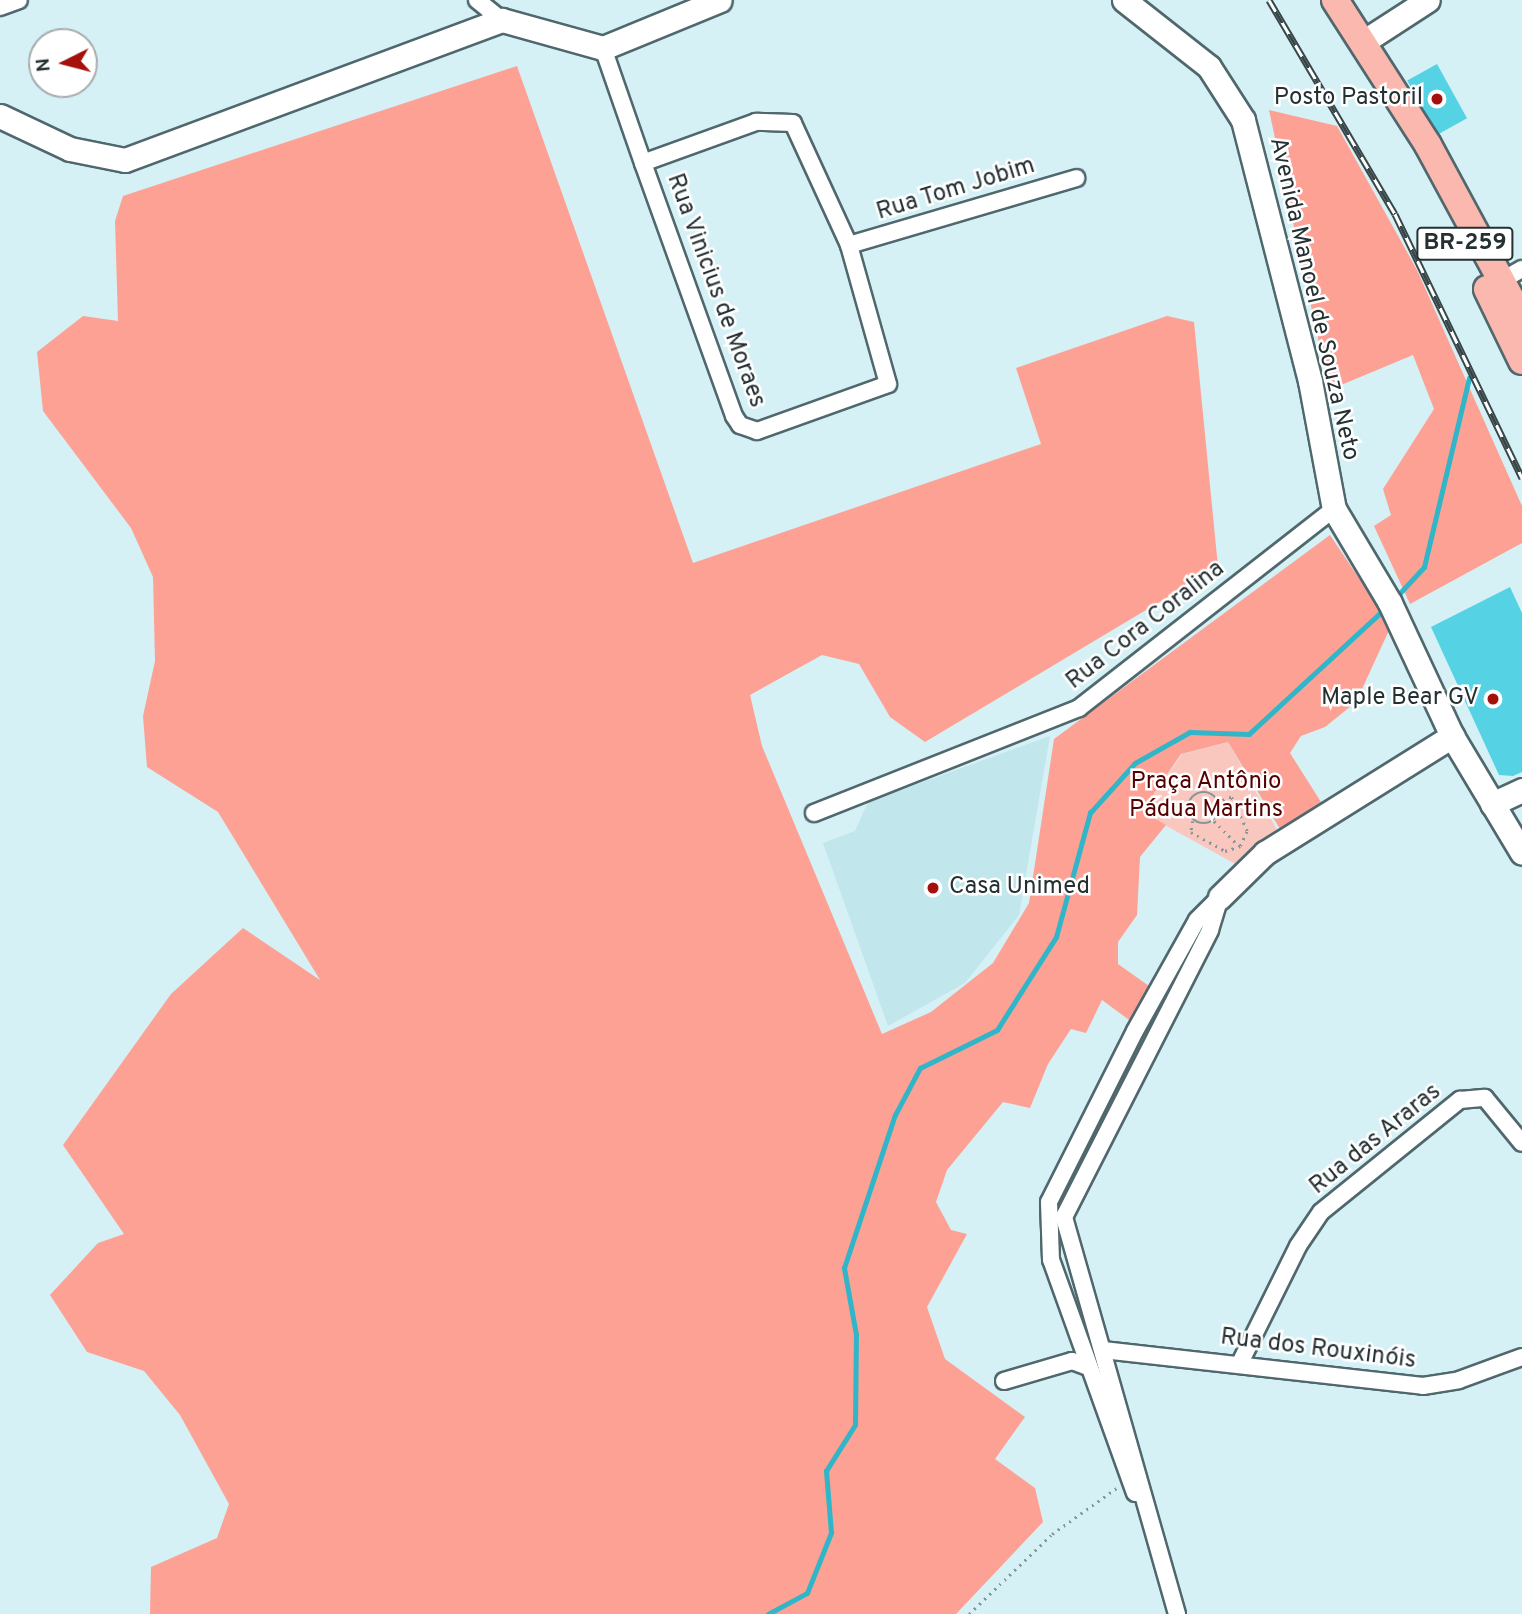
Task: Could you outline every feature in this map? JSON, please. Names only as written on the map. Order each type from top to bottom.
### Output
[{"type":"main road","name":"BR-259","points":[[1335,0],[1511,275],[1522,318]]},
{"type":"main road","name":"BR-259","points":[[1413,125],[1419,150],[1522,361]]},
{"type":"street","points":[[0,7],[19,0]]},
{"type":"street","points":[[477,0],[502,20],[603,48],[720,0]]},
{"type":"street","name":"Avenida Manoel de Souza Neto","points":[[1124,0],[1209,67],[1243,120],[1310,380],[1334,509],[1390,603],[1452,736],[1522,852]]},
{"type":"street","points":[[1363,42],[1428,0]]},
{"type":"street","points":[[0,116],[70,149],[125,160],[502,20]]},
{"type":"street","name":"Rua Vinicius de Moraes","points":[[603,48],[643,163],[734,416],[748,430],[888,384],[849,245],[801,131],[782,118],[643,163]]},
{"type":"street","name":"Rua Tom Jobim","points":[[849,245],[1076,178]]},
{"type":"street","name":"Rua Cora Coralina","points":[[814,813],[1079,708],[1334,509]]},
{"type":"street","points":[[1140,1501],[1127,1480],[1079,1358],[1051,1260],[1056,1217],[1210,930],[1220,897],[1247,854],[1452,736]]},
{"type":"street","points":[[1492,804],[1522,790]]},
{"type":"street","name":"Rua das Araras","points":[[1241,1362],[1298,1246],[1321,1212],[1460,1100],[1485,1098],[1522,1143]]},
{"type":"street","points":[[1056,1217],[1103,1350],[1140,1501],[1177,1614]]},
{"type":"street","name":"Rua dos Rouxinóis","points":[[1103,1350],[1241,1362],[1423,1386],[1460,1381],[1522,1357]]},
{"type":"street","points":[[1004,1381],[1079,1358]]},
{"type":"path","points":[[1219,802],[1207,792],[1192,796],[1187,806],[1193,821],[1191,832],[1225,851],[1247,854]]},
{"type":"path","points":[[1219,802],[1231,797],[1247,831],[1247,854]]},
{"type":"path","points":[[1214,821],[1219,802]]},
{"type":"path","points":[[1193,821],[1214,821],[1247,854]]},
{"type":"path","points":[[970,1614],[1052,1534],[1127,1480]]},
{"type":"shaded area","points":[[517,66],[693,563],[1041,444],[1016,368],[1167,316],[1194,322],[1218,567],[925,742],[890,717],[859,664],[822,655],[750,695],[762,746],[882,1034],[931,1012],[993,963],[1029,903],[1054,739],[1330,535],[1391,626],[1356,702],[1325,727],[1301,736],[1290,753],[1321,802],[1283,834],[1228,742],[1181,754],[1142,811],[1166,825],[1140,857],[1137,915],[1118,942],[1118,964],[1149,986],[1132,1022],[1102,1000],[1086,1033],[1071,1029],[1048,1064],[1030,1108],[1003,1102],[947,1170],[936,1202],[951,1230],[967,1234],[927,1307],[945,1359],[1025,1417],[995,1459],[1035,1488],[1043,1522],[956,1614],[150,1614],[151,1567],[217,1538],[229,1504],[180,1415],[144,1371],[87,1352],[50,1295],[98,1243],[124,1234],[63,1145],[171,994],[243,928],[320,980],[218,812],[147,767],[143,716],[155,661],[153,577],[131,528],[43,411],[37,352],[83,316],[118,321],[115,221],[123,196]]},
{"type":"shaded area","points":[[1269,110],[1337,126],[1417,270],[1522,506],[1522,543],[1410,604],[1374,526],[1391,515],[1383,489],[1434,409],[1413,355],[1329,390]]},
{"type":"shaded area","name":"Casa Unimed","points":[[1050,736],[1019,915],[965,983],[888,1026],[823,843],[855,831],[868,802]]},
{"type":"green space","name":"Praça Antônio Pádua Martins","points":[[1228,742],[1281,837],[1241,867],[1141,812],[1182,754]]},
{"type":"building","name":"Posto Pastoril","points":[[1437,64],[1467,118],[1437,135],[1407,80]]},
{"type":"building","name":"Maple Bear GV","points":[[1510,587],[1522,613],[1522,772],[1513,776],[1499,775],[1431,627]]},
{"type":"waterway","points":[[1398,595],[1424,567],[1469,378]]},
{"type":"waterway","points":[[768,1614],[807,1593],[831,1533],[826,1471],[855,1425],[856,1335],[844,1268],[895,1115],[920,1068],[997,1030],[1056,937],[1090,813],[1135,763],[1190,732],[1249,734],[1380,613]]},
{"type":"railway","points":[[1269,0],[1395,214],[1522,478]]},
{"type":"place","name":"Posto Pastoril","points":[[1437,99]]},
{"type":"place","name":"Maple Bear GV","points":[[1493,699]]},
{"type":"place","name":"Casa Unimed","points":[[933,888]]}]
